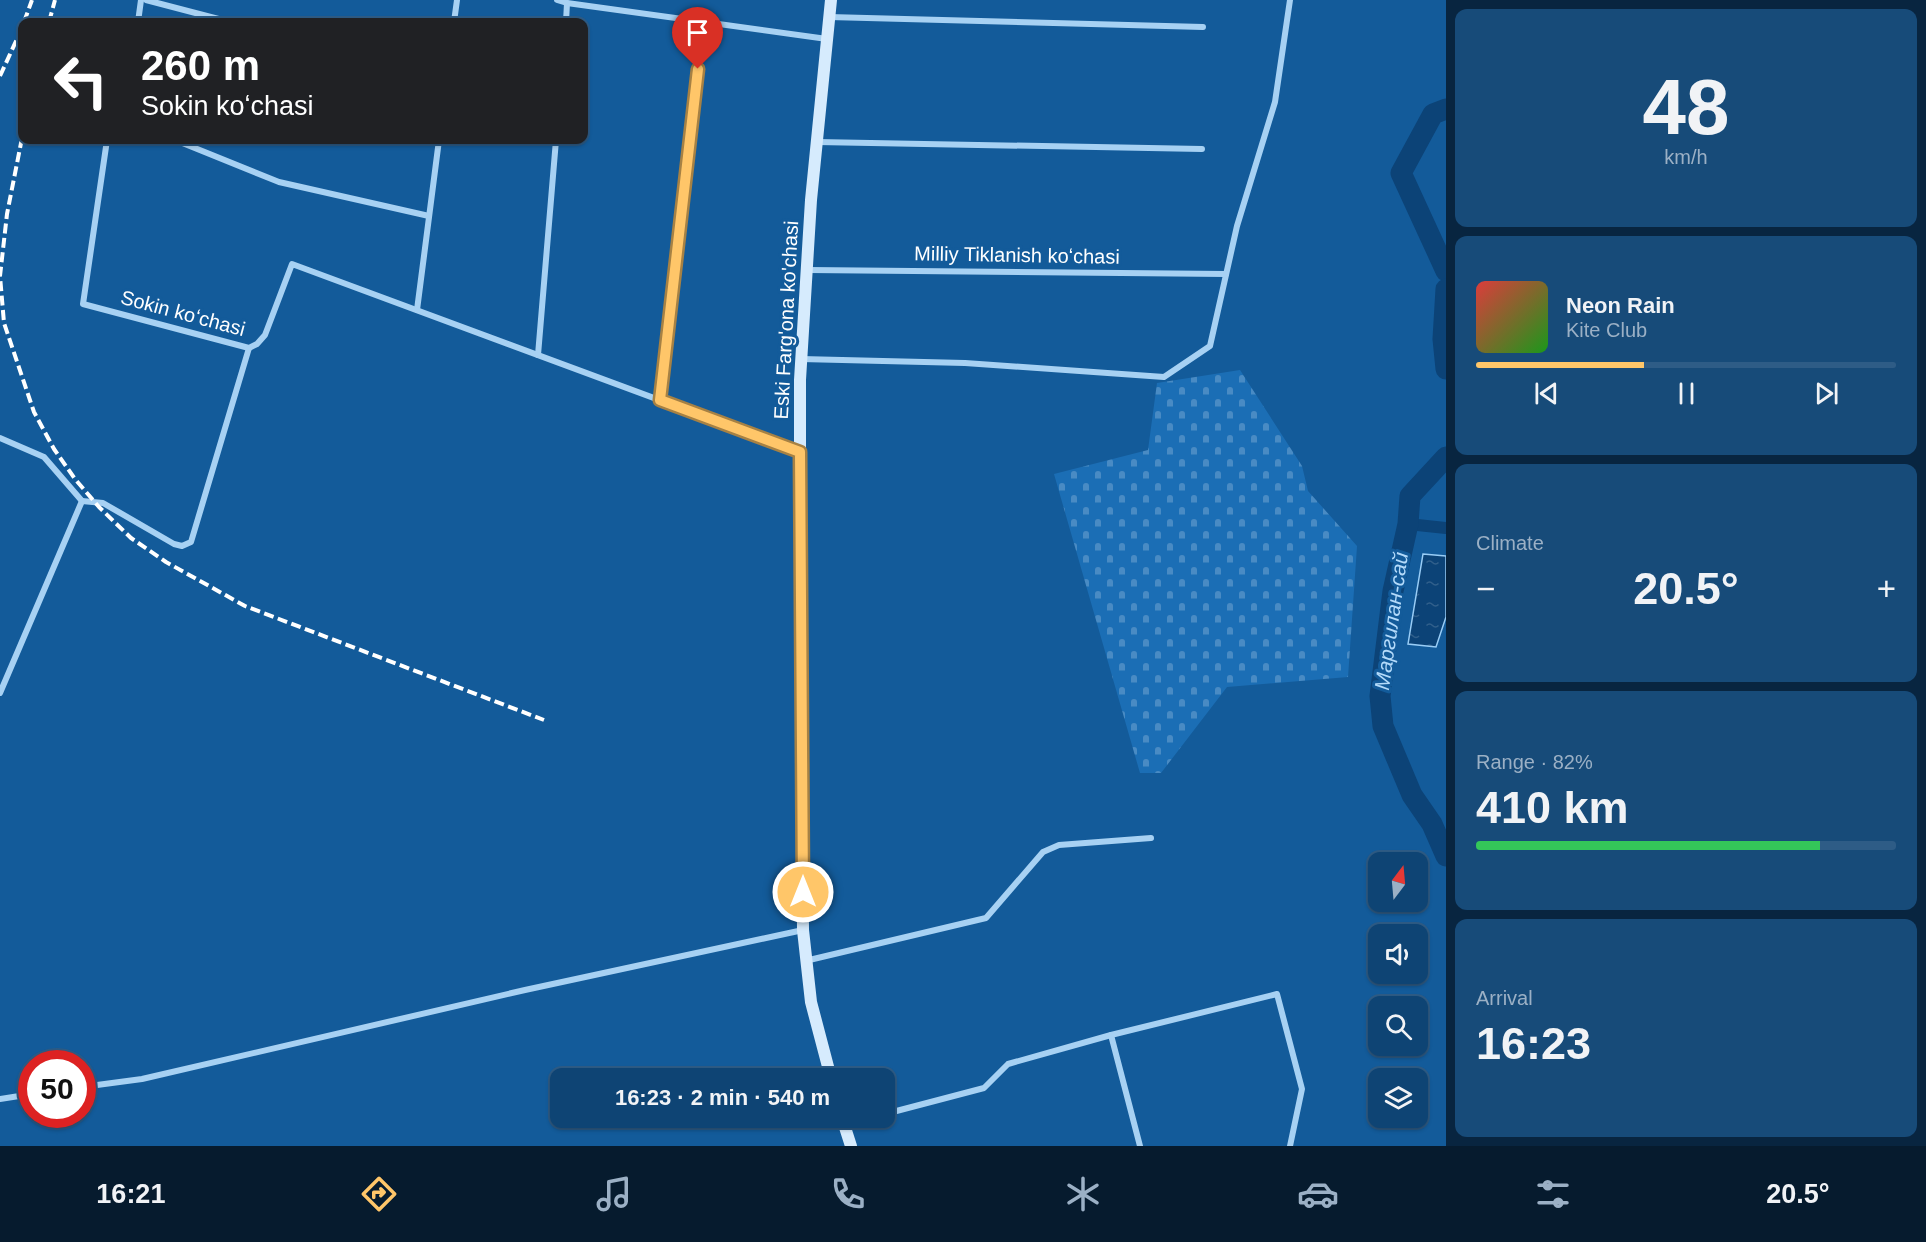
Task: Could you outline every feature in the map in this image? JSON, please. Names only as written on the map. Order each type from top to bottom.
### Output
[{"type":"main road","name":"Eski Farg'ona ko'chasi","points":[[828,1068],[811,1002],[803,930],[800,452],[801,358],[811,200],[831,0]]},
{"type":"main road","points":[[845,1128],[851,1146]]},
{"type":"street","points":[[139,18],[141,0]]},
{"type":"street","points":[[146,0],[215,18]]},
{"type":"street","points":[[455,18],[457,0]]},
{"type":"street","points":[[557,0],[828,39]]},
{"type":"street","points":[[801,358],[965,363],[1164,377],[1210,346],[1237,226],[1275,102],[1290,0]]},
{"type":"street","points":[[566,18],[567,3]]},
{"type":"street","points":[[829,17],[1203,27]]},
{"type":"street","points":[[660,400],[704,22]]},
{"type":"street","points":[[817,142],[1202,149]]},
{"type":"street","name":"Sokin koʻchasi","points":[[106,144],[83,304],[249,348],[257,344],[265,335],[292,264],[800,452]]},
{"type":"street","points":[[185,144],[279,182],[429,216]]},
{"type":"street","points":[[417,310],[438,144]]},
{"type":"street","points":[[538,355],[556,144]]},
{"type":"street","name":"Milliy Tiklanish koʻchasi","points":[[808,270],[1226,274]]},
{"type":"street","points":[[0,438],[44,457],[82,501],[103,504],[174,544],[182,546],[190,542],[249,348]]},
{"type":"street","points":[[0,693],[82,501]]},
{"type":"street","points":[[805,961],[986,918],[1043,852],[1059,845],[1151,838]]},
{"type":"street","points":[[96,1085],[142,1079],[525,990],[803,930]]},
{"type":"street","points":[[895,1111],[984,1088],[1008,1064],[1111,1035],[1277,994],[1302,1089],[1290,1146]]},
{"type":"street","points":[[1111,1035],[1140,1146]]},
{"type":"street","points":[[0,1099],[18,1096]]},
{"type":"green space","points":[[1240,370],[1302,466],[1308,491],[1357,546],[1348,677],[1227,687],[1161,773],[1140,773],[1054,474],[1148,450],[1157,383]]},
{"type":"water","points":[[1423,554],[1446,556],[1446,617],[1436,647],[1408,644]]},
{"type":"waterway","name":"Маргилан-сай","points":[[1446,109],[1433,114],[1401,173],[1446,271]]},
{"type":"waterway","name":"Маргилан-сай","points":[[1446,289],[1443,339],[1446,369]]},
{"type":"waterway","name":"Маргилан-сай","points":[[1446,457],[1410,496],[1408,524],[1393,591],[1380,696],[1383,726],[1412,795],[1432,824],[1446,856]]},
{"type":"waterway","points":[[1408,524],[1446,528]]},
{"type":"railway","points":[[25,18],[32,0]]},
{"type":"railway","points":[[50,18],[55,0]]},
{"type":"railway","points":[[0,76],[18,37]]},
{"type":"railway","points":[[21,144],[7,214],[0,276],[4,323],[34,412],[54,449],[99,507],[131,538],[166,562],[245,606],[544,720]]},
{"type":"route","points":[[698,69],[660,400],[800,452],[803,892]]}]
